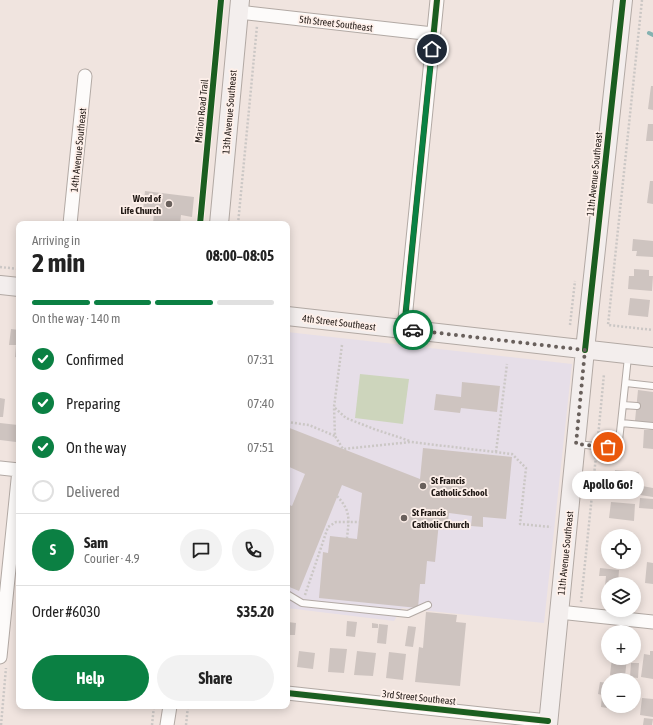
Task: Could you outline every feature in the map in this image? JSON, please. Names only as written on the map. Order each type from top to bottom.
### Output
[{"type":"main road","name":"11th Avenue Southeast","points":[[548,723],[585,350],[623,0]]},
{"type":"main road","name":"13th Avenue Southeast","points":[[219,221],[239,6]]},
{"type":"main road","points":[[0,285],[16,287]]},
{"type":"main road","name":"4th Street Southeast","points":[[290,316],[653,357]]},
{"type":"street","points":[[404,329],[437,0]]},
{"type":"street","name":"5th Street Southeast","points":[[239,6],[259,14],[433,34]]},
{"type":"street","name":"14th Avenue Southeast","points":[[70,221],[85,76]]},
{"type":"street","points":[[0,468],[16,470]]},
{"type":"street","points":[[0,657],[16,500]]},
{"type":"street","points":[[559,612],[653,622]]},
{"type":"street","name":"3rd Street Southeast","points":[[290,693],[548,723]]},
{"type":"street","points":[[167,725],[170,709]]},
{"type":"lane","points":[[576,444],[618,448],[628,355]]},
{"type":"lane","points":[[626,383],[653,386]]},
{"type":"lane","points":[[623,404],[637,406]]},
{"type":"lane","points":[[621,423],[653,426]]},
{"type":"lane","points":[[290,596],[302,603],[408,614],[428,605]]},
{"type":"path","points":[[642,0],[608,325],[653,330]]},
{"type":"path","points":[[238,221],[259,14]]},
{"type":"path","points":[[0,267],[16,269]]},
{"type":"path","points":[[342,345],[334,407],[335,436],[343,449],[411,442],[512,454],[526,468],[520,524],[551,527]]},
{"type":"path","points":[[496,452],[507,364]]},
{"type":"path","points":[[580,614],[604,374]]},
{"type":"path","points":[[334,407],[346,418],[411,442]]},
{"type":"path","points":[[290,422],[309,425],[335,436]]},
{"type":"path","points":[[337,496],[343,502],[348,513],[349,522],[347,538]]},
{"type":"path","points":[[302,603],[328,527],[336,522],[359,522]]},
{"type":"path","points":[[152,725],[154,709]]},
{"type":"path","points":[[186,725],[188,709]]},
{"type":"shaded area","name":"St Francis Catholic School","points":[[290,332],[572,364],[544,623],[402,608],[394,621],[290,608]]},
{"type":"green space","points":[[360,374],[409,379],[403,424],[355,418]]},
{"type":"building","points":[[651,86],[653,86],[653,110],[648,109]]},
{"type":"building","points":[[648,124],[653,124],[653,141],[646,141]]},
{"type":"building","points":[[650,181],[653,181],[653,204],[647,203]]},
{"type":"building","name":"Word of Life Church","points":[[145,191],[194,197],[192,217],[181,215],[180,221],[153,221],[154,212],[143,211]]},
{"type":"building","points":[[633,239],[653,241],[653,257],[636,256],[637,251],[632,251]]},
{"type":"building","points":[[634,269],[649,270],[649,276],[653,276],[652,291],[628,289],[629,276],[634,276]]},
{"type":"building","points":[[630,298],[650,300],[648,317],[628,315]]},
{"type":"building","points":[[11,329],[16,330],[16,345],[9,345]]},
{"type":"building","points":[[462,382],[500,386],[497,412],[461,408],[460,413],[434,410],[436,394],[461,397]]},
{"type":"building","points":[[638,390],[653,392],[653,423],[635,421]]},
{"type":"building","points":[[0,398],[5,399],[3,417],[0,417]]},
{"type":"building","points":[[0,423],[16,425],[16,442],[0,440]]},
{"type":"building","name":"St Francis Catholic Church","points":[[290,428],[420,479],[423,448],[512,457],[506,519],[483,517],[483,527],[471,526],[472,516],[449,513],[448,522],[439,522],[435,562],[427,561],[425,584],[420,584],[418,608],[319,598],[323,552],[328,553],[330,536],[357,539],[362,493],[342,485],[299,591],[290,587],[290,505],[292,506],[305,474],[290,467]]},
{"type":"building","points":[[644,430],[653,430],[653,449],[643,448]]},
{"type":"building","points":[[615,470],[639,472],[637,490],[614,487]]},
{"type":"building","points":[[642,486],[653,488],[653,497],[640,495]]},
{"type":"building","points":[[640,498],[653,499],[653,509],[639,508]]},
{"type":"building","points":[[611,502],[635,504],[634,521],[609,518]]},
{"type":"building","points":[[647,562],[653,563],[653,584],[645,583]]},
{"type":"building","points":[[600,568],[619,570],[618,577],[599,576]]},
{"type":"building","points":[[426,612],[457,615],[456,622],[466,623],[460,686],[415,682],[419,647],[423,648]]},
{"type":"building","points":[[347,621],[357,622],[355,637],[346,636]]},
{"type":"building","points":[[290,622],[296,623],[295,635],[290,635]]},
{"type":"building","points":[[372,623],[378,624],[378,628],[372,628]]},
{"type":"building","points":[[379,624],[388,625],[386,644],[377,643]]},
{"type":"building","points":[[408,626],[416,627],[413,647],[405,646]]},
{"type":"building","points":[[330,648],[347,649],[344,673],[328,672]]},
{"type":"building","points":[[299,651],[315,653],[313,669],[297,667]]},
{"type":"building","points":[[357,651],[376,653],[373,676],[354,675]]},
{"type":"building","points":[[650,651],[653,651],[653,679],[641,677],[644,654],[650,655]]},
{"type":"building","points":[[389,652],[406,654],[403,680],[386,678]]},
{"type":"building","points":[[611,665],[626,665],[625,673],[610,673]]},
{"type":"building","points":[[631,665],[639,665],[638,673],[630,673]]},
{"type":"building","points":[[600,682],[601,682],[601,695],[598,694]]},
{"type":"building","points":[[642,698],[653,699],[653,717],[640,715]]},
{"type":"building","points":[[644,718],[653,719],[652,725],[643,725]]},
{"type":"waterway","points":[[649,33],[653,35]]},
{"type":"cycle path","name":"Marion Road Trail","points":[[200,221],[221,0]]},
{"type":"cycle path","points":[[404,329],[437,0]]},
{"type":"cycle path","points":[[585,350],[623,0]]},
{"type":"cycle path","points":[[290,693],[548,721]]},
{"type":"way so far","points":[[413,330],[585,350],[576,444],[608,447]]},
{"type":"place","name":"Word of Life Church","points":[[169,204]]},
{"type":"place","name":"Apollo Go!","points":[[608,447]]},
{"type":"place","name":"St Francis Catholic School","points":[[423,486]]},
{"type":"place","name":"St Francis Catholic Church","points":[[404,518]]},
{"type":"route","points":[[413,330],[404,329],[432,49]]}]
